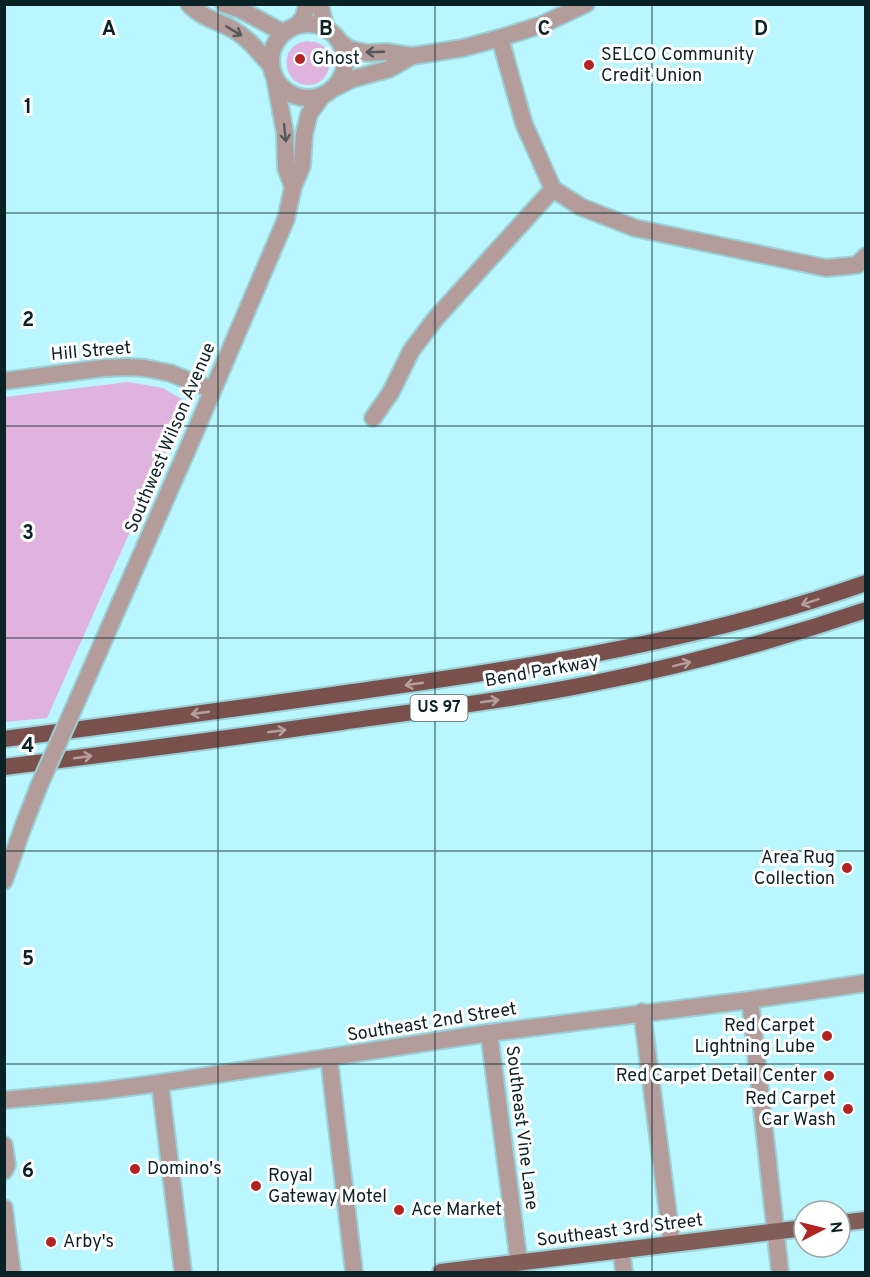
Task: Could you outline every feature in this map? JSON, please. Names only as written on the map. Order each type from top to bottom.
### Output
[{"type":"highway","name":"Bend Parkway","points":[[4,739],[339,694],[573,659],[730,625],[866,583]]},
{"type":"highway","name":"Bend Parkway","points":[[4,767],[486,702],[564,689],[721,654],[866,610]]},
{"type":"main road","name":"Southeast 3rd Street","points":[[441,1272],[792,1229]]},
{"type":"street","points":[[189,4],[196,12],[234,30],[251,42],[281,87],[300,98],[311,98],[328,92],[352,79],[389,69],[412,56]]},
{"type":"street","points":[[224,4],[291,29],[308,24],[319,26],[349,49],[368,53],[386,52],[412,56],[463,48],[500,38],[541,25],[586,4]]},
{"type":"street","points":[[273,72],[271,54],[276,42],[304,16],[307,4]]},
{"type":"street","points":[[320,4],[323,18],[344,54],[345,66],[341,78],[328,92]]},
{"type":"street","points":[[500,38],[524,124],[553,189],[580,207],[635,228],[826,268],[857,265],[866,256]]},
{"type":"street","name":"Southwest Wilson Avenue","points":[[273,72],[285,133],[286,168],[293,187]]},
{"type":"street","name":"Southwest Wilson Avenue","points":[[4,881],[39,786],[286,219],[293,187],[302,166],[304,135],[309,114],[328,92]]},
{"type":"street","points":[[373,418],[391,392],[411,351],[436,318],[553,189]]},
{"type":"street","name":"Hill Street","points":[[4,381],[103,368],[128,367],[170,373],[213,390]]},
{"type":"street","name":"Southeast 2nd Street","points":[[4,1100],[160,1083],[489,1033],[866,983]]},
{"type":"street","points":[[750,1000],[780,1272]]},
{"type":"street","points":[[642,1012],[672,1244]]},
{"type":"street","name":"Southeast Vine Lane","points":[[489,1033],[519,1263]]},
{"type":"street","points":[[329,1058],[354,1272]]},
{"type":"street","points":[[160,1083],[183,1272]]},
{"type":"street","points":[[4,1145],[7,1165],[4,1171]]},
{"type":"street","points":[[4,1208],[12,1272]]},
{"type":"street","points":[[621,1250],[624,1272]]},
{"type":"shaded area","points":[[309,41],[324,47],[329,61],[329,69],[325,76],[319,82],[310,85],[300,84],[293,79],[287,64],[292,49],[299,43]]},
{"type":"shaded area","points":[[128,382],[163,388],[183,400],[182,415],[47,718],[5,722],[5,397]]},
{"type":"place","name":"Ghost","points":[[300,59]]},
{"type":"place","name":"SELCO Community Credit Union","points":[[589,65]]},
{"type":"place","name":"Area Rug Collection","points":[[847,868]]},
{"type":"place","name":"Red Carpet Lightning Lube","points":[[827,1036]]},
{"type":"place","name":"Red Carpet Detail Center","points":[[829,1076]]},
{"type":"place","name":"Red Carpet Car Wash","points":[[848,1109]]},
{"type":"place","name":"Domino's","points":[[135,1169]]},
{"type":"place","name":"Royal Gateway Motel","points":[[256,1186]]},
{"type":"place","name":"Ace Market","points":[[399,1210]]},
{"type":"place","name":"Arby's","points":[[51,1242]]}]
